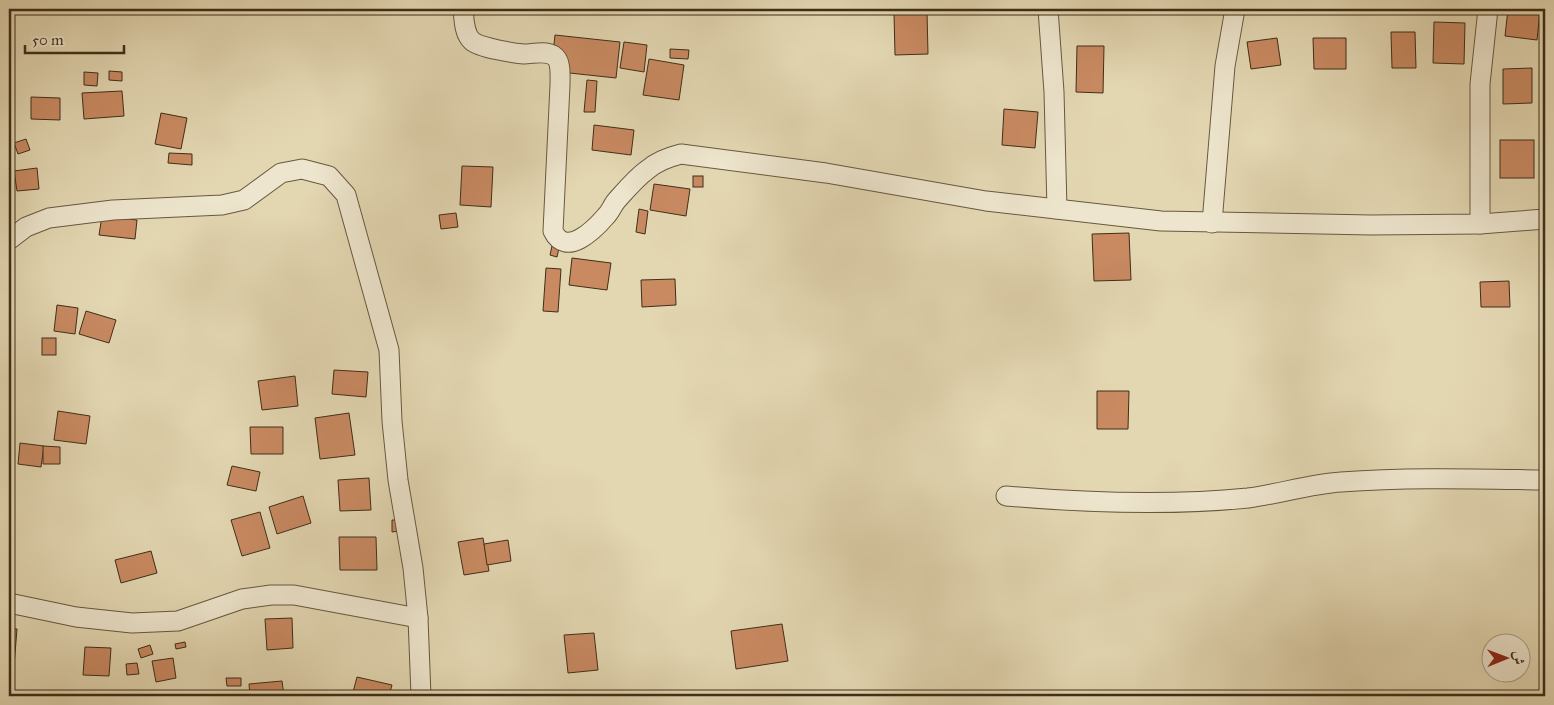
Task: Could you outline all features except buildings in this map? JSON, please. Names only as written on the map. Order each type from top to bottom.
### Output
[{"type":"street","points":[[463,9],[466,31],[473,42],[487,47],[523,54],[546,53],[556,57],[559,62],[560,85],[553,230],[556,238],[561,242],[571,242],[584,238],[647,169],[664,159],[681,154],[826,172],[986,201],[1161,221],[1371,225],[1480,224],[1545,219]]},
{"type":"street","points":[[1048,9],[1054,92],[1057,209]]},
{"type":"street","points":[[1212,223],[1225,66],[1235,9]]},
{"type":"street","points":[[1480,224],[1480,92],[1488,9]]},
{"type":"street","points":[[9,240],[26,227],[49,218],[113,210],[222,205],[244,200],[280,174],[302,169],[329,176],[346,195],[389,350],[392,420],[398,480],[413,568],[418,618],[420,696]]},
{"type":"street","points":[[1006,496],[1108,503],[1200,502],[1250,498],[1315,486],[1369,480],[1545,480]]},
{"type":"street","points":[[9,603],[76,617],[132,623],[169,622],[178,621],[242,599],[270,595],[294,595],[418,618]]}]
